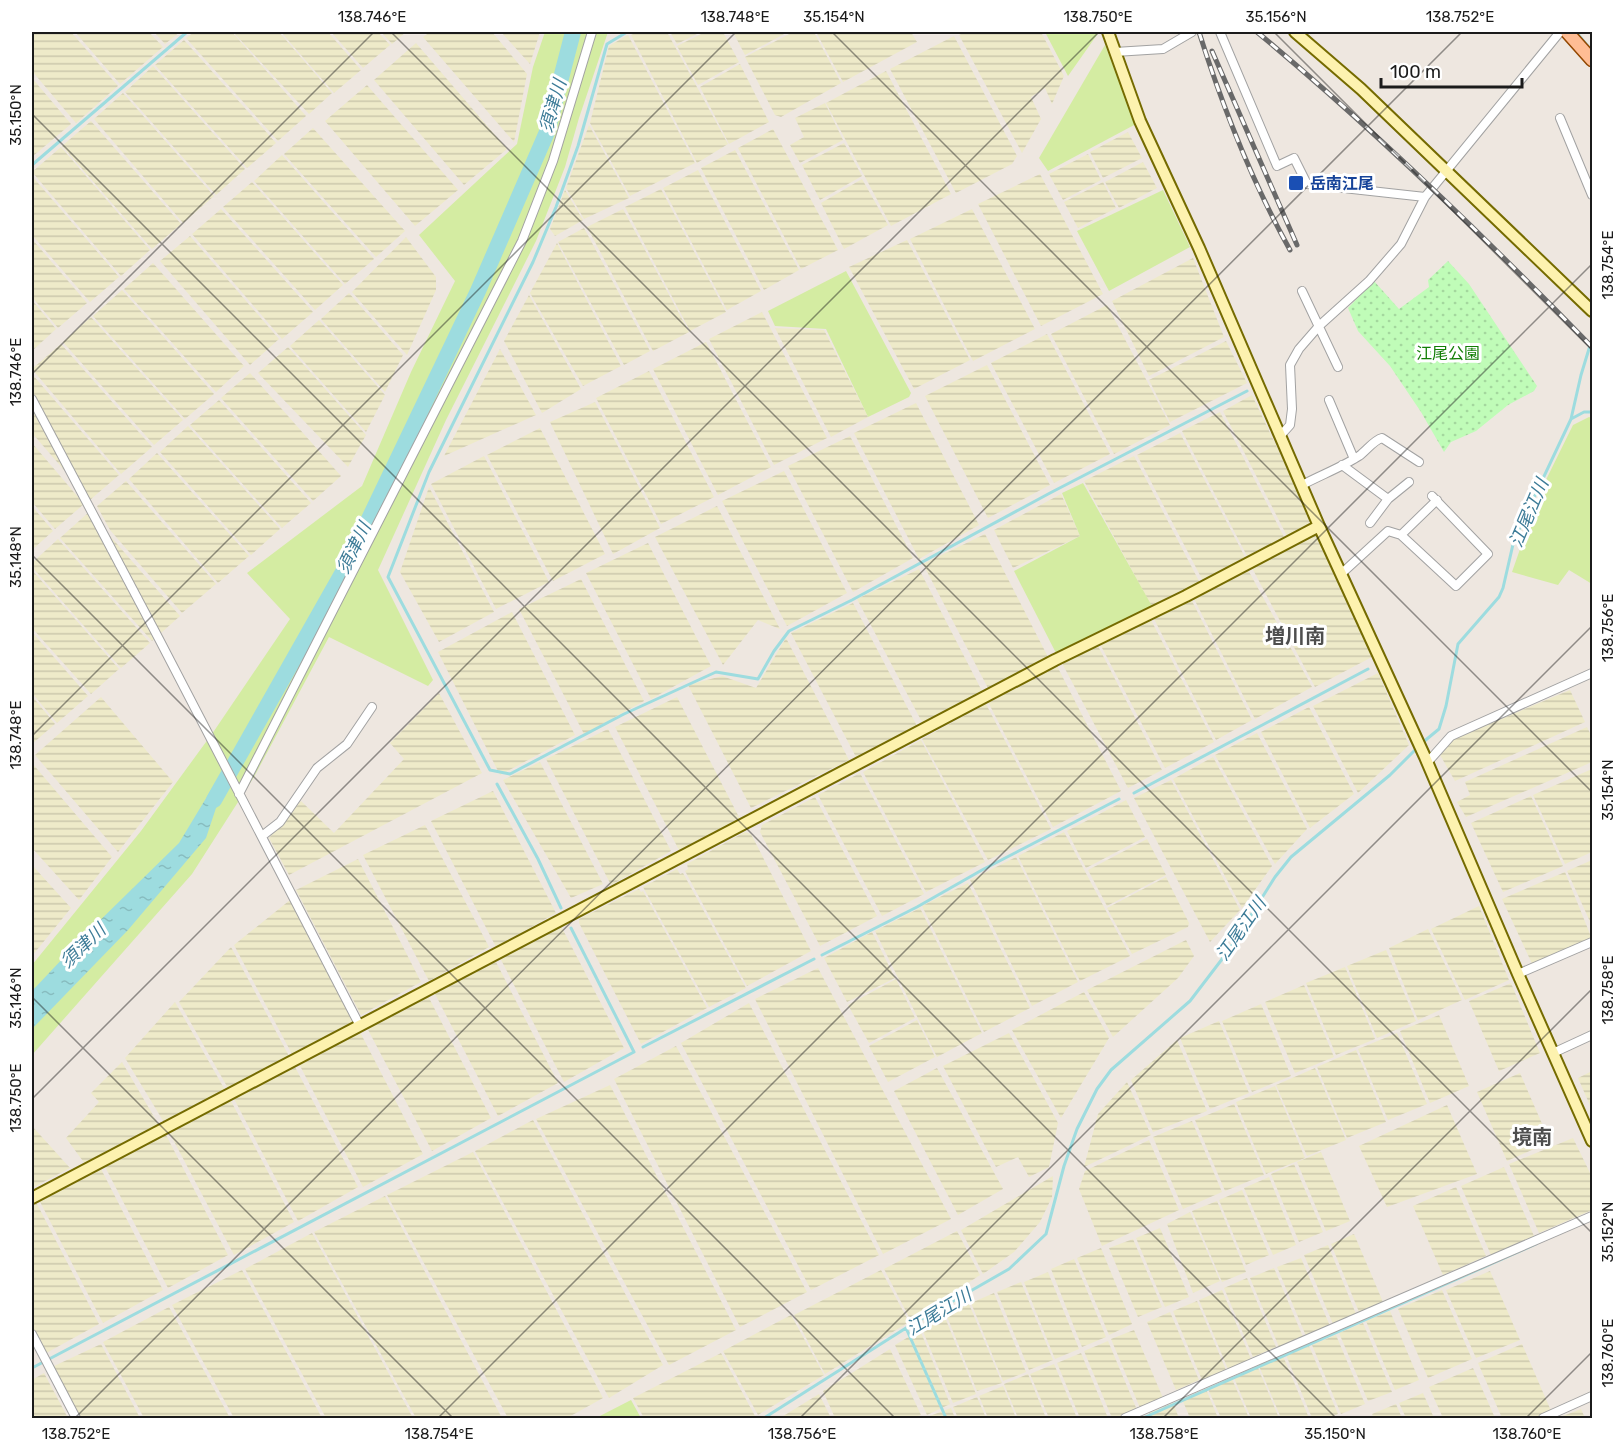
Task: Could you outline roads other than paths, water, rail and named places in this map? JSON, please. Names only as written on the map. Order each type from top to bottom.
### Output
[{"type":"main road","points":[[1567,32],[1593,60]]},
{"type":"street","points":[[239,794],[522,241],[553,161],[592,32]]},
{"type":"street","points":[[1108,32],[1140,121],[1199,248],[1319,526],[1418,741],[1593,1141]]},
{"type":"street","points":[[1114,52],[1162,49],[1192,32]]},
{"type":"street","points":[[1220,32],[1277,166],[1294,158],[1307,184],[1425,197]]},
{"type":"street","points":[[1294,32],[1361,89],[1593,311]]},
{"type":"street","points":[[1281,435],[1290,425],[1292,409],[1290,365],[1299,349],[1319,326],[1369,281],[1401,244],[1425,197],[1560,32]]},
{"type":"street","points":[[1560,118],[1593,195]]},
{"type":"street","points":[[1302,291],[1338,367]]},
{"type":"street","points":[[32,399],[360,1026]]},
{"type":"street","points":[[1329,400],[1354,459]]},
{"type":"street","points":[[1302,485],[1354,459],[1382,438],[1419,462]]},
{"type":"street","points":[[1342,465],[1388,499]]},
{"type":"street","points":[[1370,523],[1388,499],[1409,482]]},
{"type":"street","points":[[1341,574],[1388,531],[1401,535],[1456,586],[1488,554],[1435,498],[1401,535]]},
{"type":"street","points":[[32,1198],[1055,660],[1186,596],[1319,526]]},
{"type":"street","points":[[1426,760],[1451,736],[1593,673]]},
{"type":"street","points":[[261,836],[280,822],[317,768],[347,744],[372,707]]},
{"type":"street","points":[[1518,974],[1593,942]]},
{"type":"street","points":[[1553,1053],[1593,1035]]},
{"type":"street","points":[[1125,1419],[1593,1216]]},
{"type":"street","points":[[32,1334],[76,1419]]},
{"type":"street","points":[[1544,1419],[1593,1396]]},
{"type":"water","points":[[220,775],[225,781],[206,838],[128,930],[32,1029],[32,991],[83,937],[179,843]]},
{"type":"waterway","points":[[32,165],[187,32]]},
{"type":"waterway","name":"須津川","points":[[214,800],[347,565],[478,291],[547,132],[573,32]]},
{"type":"waterway","points":[[627,32],[607,44],[578,146],[556,207],[533,262],[429,472],[388,577],[490,770],[510,774],[624,714],[716,672],[758,679],[789,631],[1247,391]]},
{"type":"waterway","name":"江尾江川","points":[[1576,32],[1592,51]]},
{"type":"waterway","name":"江尾江川","points":[[1422,743],[1439,729],[1446,706],[1458,644],[1499,597],[1503,588],[1514,540],[1571,419],[1592,339]]},
{"type":"waterway","points":[[1571,419],[1584,412],[1592,412]]},
{"type":"waterway","points":[[1134,793],[1368,669]]},
{"type":"waterway","name":"江尾江川","points":[[764,1418],[906,1328],[1009,1269],[1046,1234],[1064,1166],[1077,1129],[1097,1089],[1111,1070],[1190,1001],[1229,950],[1275,877],[1291,857],[1390,775],[1417,748]]},
{"type":"waterway","points":[[497,784],[538,859],[561,908]]},
{"type":"waterway","points":[[822,955],[1119,799]]},
{"type":"waterway","points":[[32,1368],[634,1052],[571,928]]},
{"type":"waterway","points":[[643,1047],[814,959]]},
{"type":"waterway","points":[[1143,1418],[1536,1244]]},
{"type":"waterway","points":[[906,1328],[946,1418]]},
{"type":"railway","points":[[1199,32],[1239,143],[1290,250]]},
{"type":"railway","points":[[1257,32],[1429,185],[1592,347]]},
{"type":"railway","points":[[1212,51],[1297,245]]},
{"type":"place","name":"岳南江尾","points":[[1296,183]]},
{"type":"district","name":"増川南","points":[[1295,636]]},
{"type":"district","name":"境南","points":[[1532,1137]]},
{"type":"park label","name":"江尾公園","points":[[1448,353]]}]
